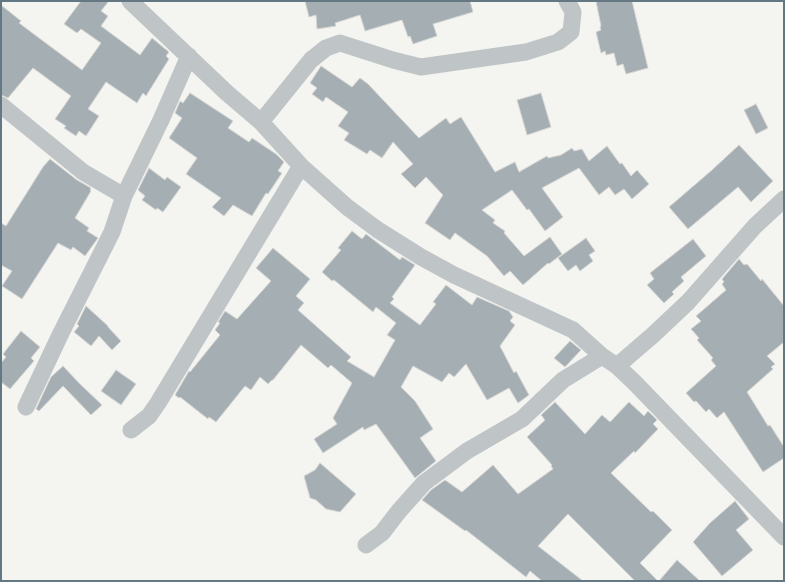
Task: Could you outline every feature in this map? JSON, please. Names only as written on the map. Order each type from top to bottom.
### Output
[{"type":"street","points":[[130,1],[227,93],[261,122],[301,166],[347,208],[408,249],[454,275],[573,330],[602,356],[617,366],[693,442],[784,537]]},
{"type":"street","points":[[261,122],[311,60],[326,48],[340,43],[393,60],[421,67],[526,52],[558,42],[571,32],[574,12],[567,1]]},
{"type":"street","points":[[26,407],[61,333],[112,232],[124,196],[189,56]]},
{"type":"street","points":[[1,105],[83,172],[124,196]]},
{"type":"street","points":[[132,430],[149,416],[158,403],[301,166]]},
{"type":"street","points":[[617,366],[688,302],[755,226],[784,199]]},
{"type":"street","points":[[366,545],[382,534],[399,511],[424,484],[467,451],[522,419],[563,380],[602,356]]},
{"type":"building","points":[[81,1],[109,1],[101,11],[108,16],[101,26],[140,55],[152,38],[169,52],[166,56],[169,59],[146,96],[143,93],[137,103],[106,82],[88,109],[99,116],[86,136],[79,131],[76,136],[64,128],[66,126],[55,119],[71,96],[33,68],[8,98],[1,95],[1,5],[21,21],[19,23],[82,70],[101,43],[81,29],[77,33],[64,24]]},
{"type":"building","points":[[305,1],[470,1],[473,12],[433,24],[437,36],[413,44],[410,36],[408,37],[402,20],[365,31],[360,15],[335,23],[336,26],[317,29],[316,15],[309,17]]},
{"type":"building","points":[[596,1],[632,1],[648,68],[626,74],[623,64],[617,66],[614,53],[606,55],[605,51],[601,53],[596,32],[601,30],[601,26]]},
{"type":"building","points":[[321,66],[352,87],[360,78],[368,84],[419,138],[446,118],[450,124],[461,117],[495,172],[515,162],[519,172],[547,156],[548,158],[561,155],[572,148],[574,151],[582,149],[589,161],[607,146],[631,176],[637,170],[649,184],[632,199],[624,189],[615,195],[609,187],[599,195],[579,168],[542,188],[563,217],[545,231],[529,209],[527,210],[512,190],[482,210],[495,220],[493,223],[505,231],[504,233],[524,256],[550,237],[562,254],[549,264],[548,263],[523,285],[510,271],[504,276],[487,256],[455,233],[450,240],[425,223],[443,195],[426,177],[415,188],[401,174],[413,164],[393,142],[382,158],[370,150],[367,154],[344,140],[349,133],[338,126],[348,112],[326,97],[323,102],[312,94],[317,88],[310,83]]},
{"type":"building","points":[[190,93],[233,121],[228,128],[249,142],[252,138],[276,154],[284,162],[278,171],[282,173],[268,194],[266,193],[252,216],[233,205],[224,216],[212,207],[221,198],[186,174],[197,158],[169,138],[182,118],[175,113],[180,101],[183,103]]},
{"type":"building","points":[[541,93],[551,127],[527,135],[517,100]]},
{"type":"building","points":[[756,104],[768,128],[756,134],[744,110]]},
{"type":"building","points":[[739,145],[773,181],[751,202],[738,187],[688,229],[669,207]]},
{"type":"building","points":[[50,159],[77,180],[91,188],[91,191],[75,218],[89,228],[87,231],[98,238],[85,256],[73,247],[71,250],[58,243],[22,299],[2,286],[12,271],[1,265],[1,223],[6,226],[43,167]]},
{"type":"building","points":[[149,168],[165,180],[167,177],[181,187],[163,212],[157,208],[156,210],[142,200],[145,196],[138,190]]},
{"type":"building","points":[[352,231],[362,239],[366,234],[400,260],[402,257],[415,265],[392,297],[394,299],[390,303],[420,325],[436,304],[433,302],[446,285],[472,305],[477,297],[509,311],[513,317],[510,321],[515,325],[500,346],[514,373],[516,371],[529,395],[518,403],[509,388],[487,400],[466,364],[454,377],[449,373],[442,382],[413,366],[401,387],[415,401],[433,429],[420,438],[436,461],[415,478],[376,424],[364,430],[363,427],[323,453],[314,439],[337,424],[333,418],[352,383],[331,365],[328,368],[301,345],[273,380],[268,384],[260,377],[251,390],[245,386],[216,422],[209,417],[208,419],[180,397],[179,398],[175,395],[189,371],[190,372],[220,335],[215,330],[225,311],[237,319],[271,281],[256,268],[273,248],[310,279],[296,296],[304,303],[298,310],[351,357],[347,361],[374,377],[395,340],[387,335],[396,323],[376,307],[373,312],[322,272],[341,250],[338,248]]},
{"type":"building","points":[[586,238],[595,251],[589,255],[593,261],[580,271],[576,265],[568,271],[558,258]]},
{"type":"building","points":[[693,239],[706,256],[681,277],[684,281],[672,292],[674,294],[664,303],[647,285],[654,279],[650,273]]},
{"type":"building","points":[[739,259],[744,265],[747,264],[761,281],[762,279],[784,306],[784,342],[767,356],[775,364],[771,367],[773,369],[747,392],[768,426],[770,425],[784,447],[784,458],[763,472],[724,412],[717,418],[709,409],[706,412],[686,393],[716,366],[711,360],[713,358],[697,340],[699,338],[691,329],[701,321],[696,316],[726,290],[722,284],[724,282],[722,279]]},
{"type":"building","points":[[86,306],[108,326],[121,341],[112,350],[99,336],[91,346],[74,332],[79,326],[77,324]]},
{"type":"building","points":[[21,331],[40,347],[31,358],[34,361],[10,389],[1,382],[1,363],[6,357],[3,354]]},
{"type":"building","points":[[570,341],[581,350],[565,367],[554,358]]},
{"type":"building","points":[[63,366],[102,405],[91,415],[63,386],[39,411],[36,409],[51,377]]},
{"type":"building","points":[[116,370],[136,384],[121,405],[101,391]]},
{"type":"building","points":[[555,402],[585,434],[602,415],[610,422],[629,402],[644,416],[648,411],[657,420],[653,424],[658,429],[635,453],[634,451],[611,473],[672,530],[640,563],[658,581],[635,581],[568,514],[538,546],[583,581],[542,581],[530,571],[526,577],[466,530],[465,531],[422,500],[431,490],[445,480],[462,492],[493,465],[518,494],[553,469],[551,466],[552,465],[527,437],[545,420],[541,415]]},
{"type":"building","points":[[320,463],[356,494],[340,512],[326,509],[316,500],[310,498],[304,476],[315,470]]},
{"type":"building","points":[[735,501],[749,519],[736,530],[753,550],[722,576],[693,542],[710,523]]},
{"type":"building","points":[[677,560],[700,581],[659,581]]}]
